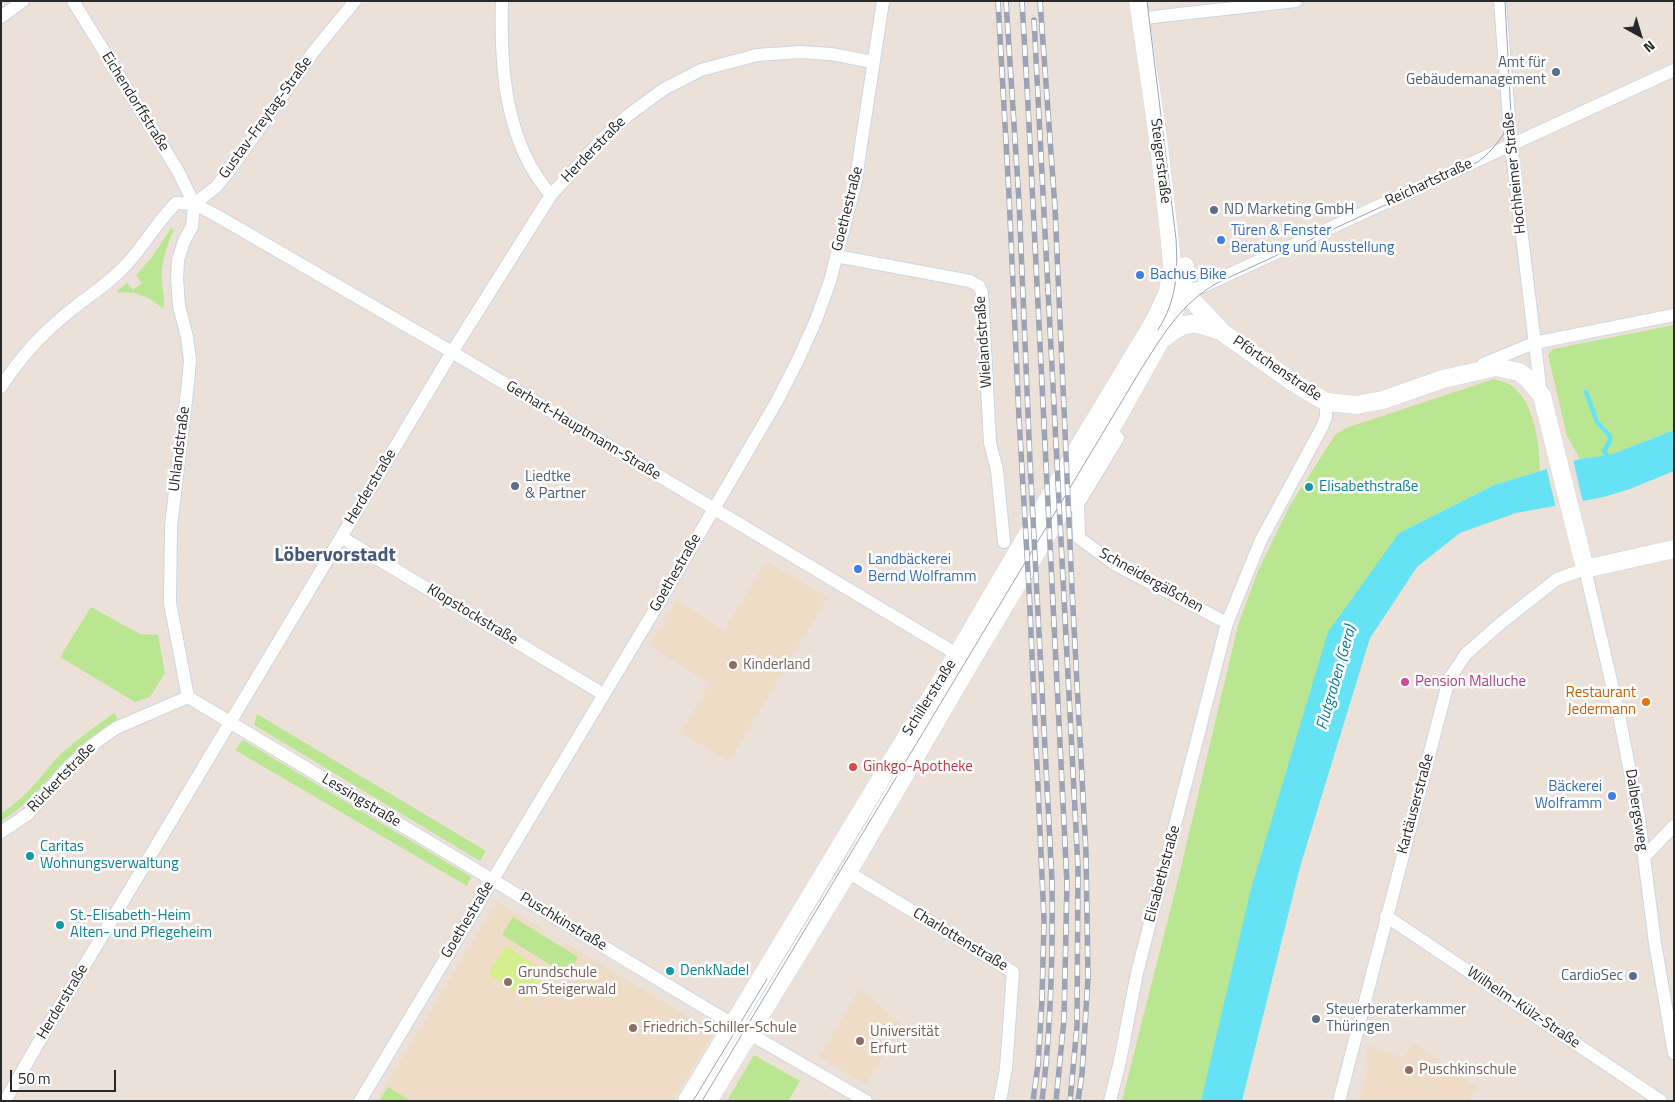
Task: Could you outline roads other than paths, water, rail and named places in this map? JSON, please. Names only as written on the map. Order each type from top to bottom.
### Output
[{"type":"main road","name":"Steigerstraße","points":[[1138,1],[1147,18],[1159,145],[1182,288],[1171,322],[1160,342]]},
{"type":"main road","name":"Steigerstraße","points":[[1155,320],[1178,266]]},
{"type":"main road","name":"Pförtchenstraße","points":[[1182,288],[1222,332],[1294,383],[1326,402],[1357,405],[1372,402],[1442,379],[1496,367],[1519,372],[1542,396],[1584,569]]},
{"type":"main road","name":"Schillerstraße","points":[[708,1101],[848,872],[1084,438],[1155,320]]},
{"type":"main road","points":[[1160,342],[1183,325],[1193,323],[1199,323],[1222,332]]},
{"type":"main road","name":"Schillerstraße","points":[[687,1101],[1108,432],[1160,342]]},
{"type":"main road","points":[[1584,569],[1674,548]]},
{"type":"street","points":[[1,17],[23,1]]},
{"type":"street","name":"Eichendorffstraße","points":[[74,1],[178,171],[194,204]]},
{"type":"street","name":"Gustav-Freytag-Straße","points":[[1,387],[19,359],[37,340],[64,315],[104,286],[123,269],[141,249],[162,217],[176,203],[194,204],[216,187],[314,51],[355,1]]},
{"type":"street","points":[[502,1],[501,40],[505,86],[514,124],[527,161],[551,195]]},
{"type":"street","name":"Goethestraße","points":[[360,1101],[777,402],[797,362],[816,320],[830,282],[856,185],[883,1]]},
{"type":"street","points":[[1147,18],[1296,1]]},
{"type":"street","name":"Hochheimer Straße","points":[[1500,1],[1511,145],[1534,343]]},
{"type":"street","name":"Herderstraße","points":[[6,1099],[452,352],[551,195],[602,138],[627,116],[664,89],[701,70],[757,55],[800,52],[831,54],[873,62]]},
{"type":"street","name":"Reichartstraße","points":[[1182,288],[1194,289],[1204,286],[1674,70]]},
{"type":"street","name":"Gerhart-Hauptmann-Straße","points":[[194,204],[452,352],[964,659]]},
{"type":"street","name":"Uhlandstraße","points":[[188,697],[170,604],[171,526],[190,360],[187,337],[179,306],[176,279],[178,260],[184,241],[192,227],[194,204]]},
{"type":"street","name":"Wielandstraße","points":[[836,256],[970,281],[978,286],[982,294],[990,443],[997,470],[1004,542]]},
{"type":"street","points":[[1534,343],[1674,314]]},
{"type":"street","name":"Pförtchenstraße","points":[[1442,379],[1534,343],[1542,396]]},
{"type":"street","name":"Elisabethstraße","points":[[1110,1101],[1137,973],[1227,623],[1261,540],[1322,427],[1326,417],[1326,402]]},
{"type":"street","name":"Schneidergäßchen","points":[[1108,432],[1118,438],[1078,505],[1079,538],[1116,565],[1227,623]]},
{"type":"street","name":"Klopstockstraße","points":[[341,537],[603,694]]},
{"type":"street","name":"Dalbergsweg","points":[[1584,569],[1619,716],[1639,818],[1658,962],[1674,1053]]},
{"type":"street","name":"Kartäuserstraße","points":[[1338,1101],[1449,679],[1466,654],[1501,623],[1557,579],[1584,569]]},
{"type":"street","points":[[188,697],[230,722]]},
{"type":"street","name":"Rückertstraße","points":[[1,832],[28,814],[65,771],[91,746],[116,728],[188,697]]},
{"type":"street","name":"Lessingstraße","points":[[230,722],[492,880]]},
{"type":"street","points":[[1644,857],[1674,826]]},
{"type":"street","name":"Charlottenstraße","points":[[848,872],[1013,972],[1006,1068],[1000,1101]]},
{"type":"street","name":"Puschkinstraße","points":[[492,880],[866,1101]]},
{"type":"street","name":"Wilhelm-Külz-Straße","points":[[1386,916],[1661,1101]]},
{"type":"water","name":"Flutgraben (Gera)","points":[[1674,430],[1674,471],[1630,489],[1604,497],[1516,513],[1460,533],[1417,567],[1370,638],[1300,867],[1242,1101],[1201,1101],[1251,889],[1328,632],[1399,533],[1494,485],[1580,459],[1610,455]]},
{"type":"waterway","points":[[1586,392],[1597,422],[1610,436],[1610,441],[1604,451],[1609,459]]},
{"type":"tram line","points":[[1147,1],[1177,252],[1173,297],[1158,330]]},
{"type":"tram line","points":[[702,1101],[1143,366],[1167,330],[1193,300],[1217,283],[1478,162],[1489,152],[1503,135],[1511,115],[1505,1]]},
{"type":"tram line","points":[[693,1101],[767,979]]},
{"type":"railway","points":[[998,1],[1029,589],[1044,920],[1038,1065],[1033,1101]]},
{"type":"railway","points":[[1006,1],[1019,201],[1030,461],[1052,881],[1051,991],[1042,1101]]},
{"type":"railway","points":[[1022,1],[1067,883],[1064,1019],[1056,1101]]},
{"type":"railway","points":[[1040,1],[1055,208],[1086,853],[1088,978],[1082,1074],[1078,1101]]},
{"type":"railway","points":[[1034,20],[1078,868],[1077,1026],[1070,1101]]},
{"type":"place","name":"Amt für Gebäudemanagement","points":[[1556,72]]},
{"type":"place","name":"ND Marketing GmbH","points":[[1214,210]]},
{"type":"place","name":"Türen & Fenster Beratung und Ausstellung","points":[[1221,240]]},
{"type":"place","name":"Bachus Bike","points":[[1140,275]]},
{"type":"place","name":"Liedtke & Partner","points":[[515,486]]},
{"type":"place","name":"Elisabethstraße","points":[[1309,487]]},
{"type":"place","name":"Landbäckerei Bernd Wolframm","points":[[858,569]]},
{"type":"place","name":"Kinderland","points":[[733,665]]},
{"type":"place","name":"Pension Malluche","points":[[1405,682]]},
{"type":"place","name":"Restaurant Jedermann","points":[[1646,702]]},
{"type":"place","name":"Ginkgo-Apotheke","points":[[853,767]]},
{"type":"place","name":"Bäckerei Wolframm","points":[[1612,796]]},
{"type":"place","name":"Caritas Wohnungsverwaltung","points":[[30,856]]},
{"type":"place","name":"St.-Elisabeth-Heim Alten- und Pflegeheim","points":[[60,925]]},
{"type":"place","name":"DenkNadel","points":[[670,971]]},
{"type":"place","name":"CardioSec","points":[[1633,976]]},
{"type":"place","name":"Grundschule am Steigerwald","points":[[508,982]]},
{"type":"place","name":"Steuerberaterkammer Thüringen","points":[[1316,1019]]},
{"type":"place","name":"Friedrich-Schiller-Schule","points":[[633,1028]]},
{"type":"place","name":"Universität Erfurt","points":[[860,1041]]},
{"type":"place","name":"Puschkinschule","points":[[1409,1070]]},
{"type":"district","name":"Löbervorstadt","points":[[335,556]]}]
